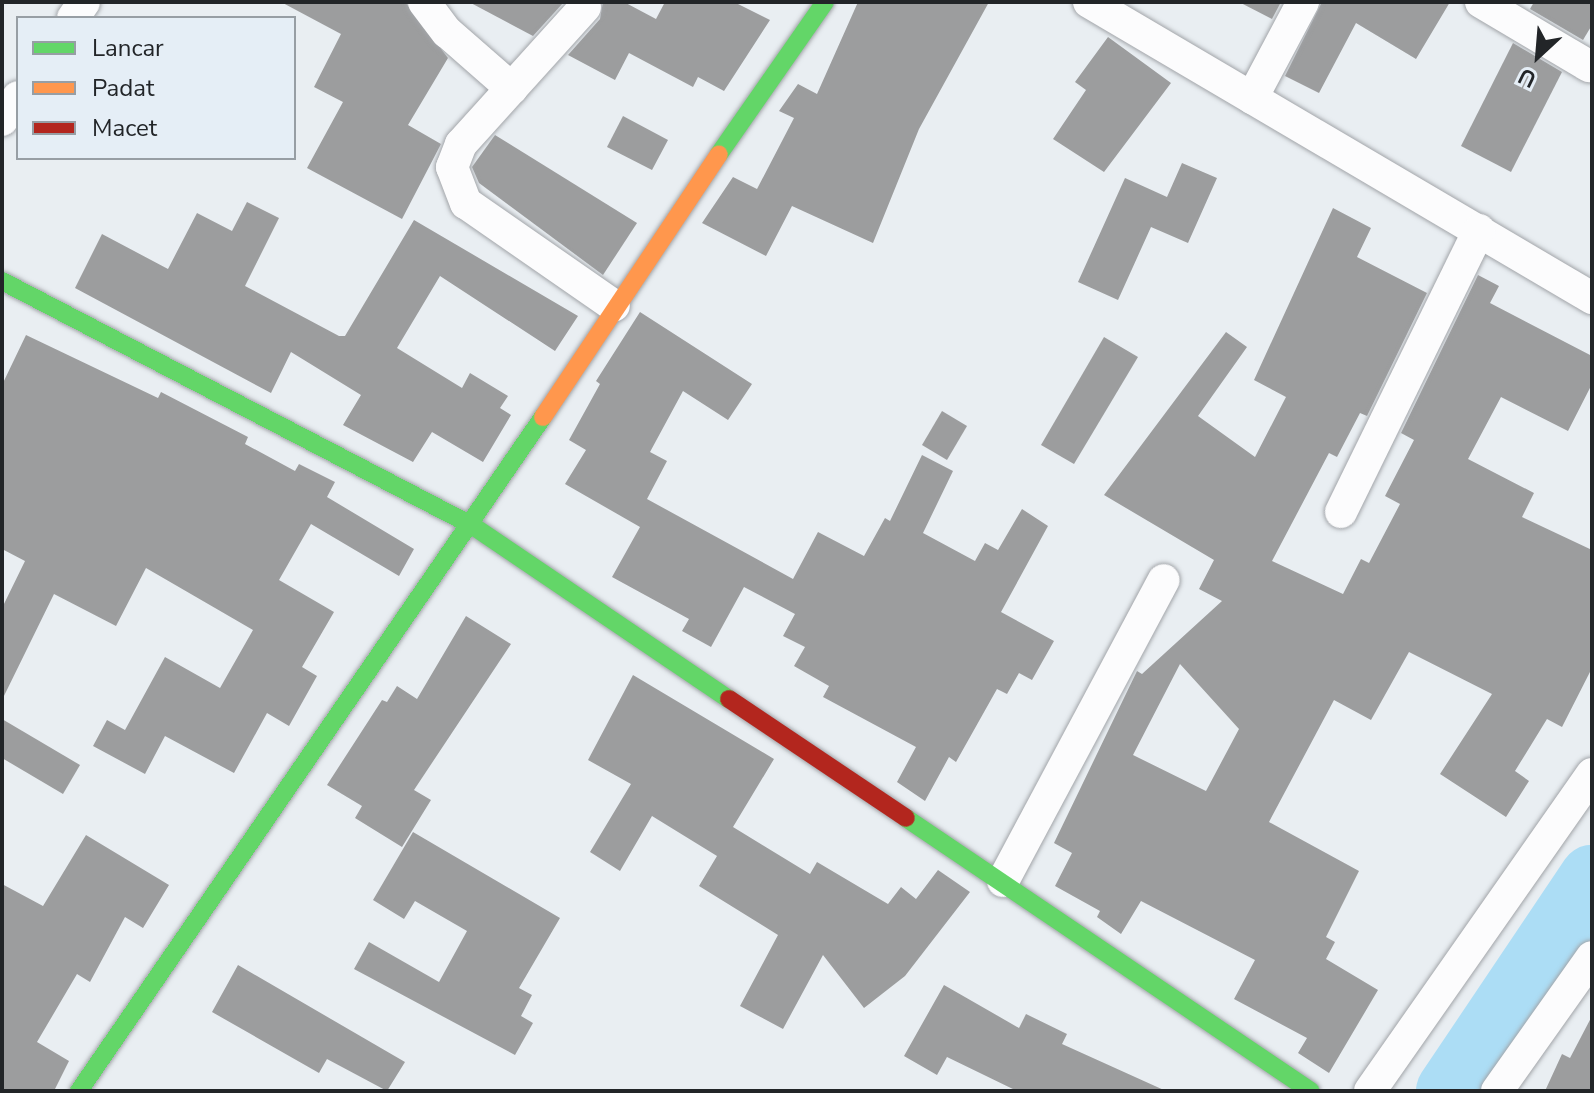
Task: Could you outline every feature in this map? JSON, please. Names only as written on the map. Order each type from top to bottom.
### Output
[{"type":"street","points":[[424,2],[447,32],[512,89]]},
{"type":"street","points":[[79,1091],[473,526],[614,306],[825,2]]},
{"type":"street","points":[[1089,2],[1592,298]]},
{"type":"street","points":[[1252,98],[1303,2]]},
{"type":"street","points":[[1481,2],[1589,66]]},
{"type":"street","points":[[585,7],[461,144],[452,167],[455,185],[466,203],[614,306]]},
{"type":"street","points":[[2,120],[16,100]]},
{"type":"street","points":[[1341,512],[1479,230]]},
{"type":"street","points":[[2,281],[473,526],[1310,1091]]},
{"type":"street","points":[[1003,881],[1164,580]]},
{"type":"street","points":[[1370,1091],[1592,774]]},
{"type":"street","points":[[1497,1091],[1592,957]]},
{"type":"building","points":[[281,2],[405,2],[448,58],[408,125],[441,144],[402,219],[307,168],[343,102],[314,87],[341,34]]},
{"type":"building","points":[[469,2],[564,2],[533,36]]},
{"type":"building","points":[[603,2],[624,2],[656,19],[665,2],[734,2],[770,20],[724,91],[698,77],[693,87],[629,53],[615,80],[568,55],[600,19]]},
{"type":"building","points":[[858,2],[989,2],[919,129],[873,243],[792,206],[766,256],[702,223],[733,177],[757,189],[794,118],[779,111],[798,84],[817,94]]},
{"type":"building","points":[[1239,2],[1281,2],[1272,19]]},
{"type":"building","points":[[1322,2],[1450,2],[1416,59],[1356,23],[1319,93],[1285,76]]},
{"type":"building","points":[[1534,2],[1592,2],[1592,25],[1583,40],[1530,9]]},
{"type":"building","points":[[1108,37],[1171,83],[1104,172],[1053,139],[1086,90],[1075,82]]},
{"type":"building","points":[[1513,43],[1562,72],[1511,172],[1461,146]]},
{"type":"building","points":[[623,116],[668,140],[652,170],[607,147]]},
{"type":"building","points":[[495,135],[637,223],[603,275],[479,183],[472,167]]},
{"type":"building","points":[[1182,163],[1217,178],[1188,243],[1151,227],[1118,300],[1078,282],[1125,178],[1167,197]]},
{"type":"building","points":[[247,202],[279,218],[245,286],[339,336],[345,336],[414,220],[578,316],[555,351],[440,276],[397,348],[462,388],[470,373],[508,396],[500,408],[511,415],[483,462],[432,432],[413,462],[343,425],[361,395],[291,352],[271,393],[75,288],[102,234],[168,269],[197,213],[232,231]]},
{"type":"building","points":[[1333,208],[1371,228],[1357,257],[1427,293],[1367,416],[1360,413],[1337,457],[1329,453],[1272,561],[1343,594],[1361,559],[1369,563],[1400,504],[1385,496],[1414,440],[1401,433],[1478,275],[1499,286],[1490,303],[1592,356],[1592,384],[1568,431],[1501,397],[1468,459],[1534,493],[1522,517],[1592,550],[1592,668],[1562,727],[1547,719],[1515,771],[1529,781],[1506,817],[1440,774],[1492,694],[1409,652],[1371,720],[1334,700],[1269,822],[1359,871],[1326,937],[1335,942],[1326,959],[1378,990],[1329,1073],[1298,1053],[1307,1038],[1234,999],[1255,960],[1141,901],[1121,934],[1097,917],[1100,911],[1055,886],[1072,853],[1054,843],[1137,671],[1142,674],[1222,601],[1199,589],[1214,560],[1104,495],[1226,332],[1247,347],[1198,416],[1255,457],[1286,397],[1254,380]],"holes":[[[1180,664],[1239,729],[1206,791],[1133,755]]]},
{"type":"building","points":[[640,312],[752,384],[728,420],[683,391],[650,452],[667,461],[647,499],[793,579],[818,532],[864,556],[885,518],[890,521],[922,455],[953,471],[923,533],[975,561],[985,543],[998,550],[1022,509],[1048,526],[1001,612],[1054,641],[1032,680],[1019,673],[1007,694],[997,689],[956,762],[949,757],[925,801],[897,782],[916,747],[823,697],[829,686],[794,666],[805,647],[783,636],[795,614],[744,587],[711,647],[682,631],[689,619],[612,577],[640,527],[565,484],[586,450],[569,440],[600,384],[596,381]]},
{"type":"building","points":[[26,335],[158,398],[161,392],[248,437],[245,444],[295,471],[299,464],[335,482],[327,497],[414,549],[399,576],[311,524],[279,580],[334,612],[302,667],[317,676],[289,726],[267,713],[234,773],[165,736],[145,774],[93,746],[107,720],[125,730],[165,657],[220,688],[253,630],[146,568],[116,626],[54,594],[2,700],[2,608],[25,561],[2,549],[2,385]]},
{"type":"building","points":[[1104,337],[1138,357],[1074,464],[1041,445]]},
{"type":"building","points":[[942,411],[967,426],[947,460],[922,445]]},
{"type":"building","points":[[466,616],[511,644],[414,790],[431,800],[402,847],[355,818],[362,806],[327,785],[382,700],[387,702],[397,686],[417,699]]},
{"type":"building","points":[[633,675],[774,759],[733,827],[810,874],[817,862],[888,904],[901,887],[916,899],[938,870],[970,892],[905,976],[864,1008],[823,955],[783,1029],[740,1006],[778,935],[699,886],[717,856],[652,816],[620,871],[590,852],[631,784],[588,760]]},
{"type":"building","points":[[2,719],[80,765],[63,794],[2,758]]},
{"type":"building","points":[[413,832],[560,918],[519,988],[532,995],[521,1016],[533,1023],[515,1055],[354,969],[369,942],[439,982],[467,931],[415,901],[404,919],[373,900]]},
{"type":"building","points":[[86,835],[169,885],[143,928],[125,917],[90,982],[77,974],[37,1042],[69,1061],[54,1091],[2,1091],[2,884],[43,906]]},
{"type":"building","points":[[238,965],[405,1062],[387,1091],[327,1059],[319,1073],[212,1012]]},
{"type":"building","points":[[944,985],[1019,1028],[1026,1014],[1067,1034],[1062,1044],[1166,1091],[1017,1091],[947,1057],[937,1075],[904,1056]]},
{"type":"building","points":[[1592,1016],[1592,1091],[1545,1091],[1562,1054],[1570,1058]]},
{"type":"waterway","points":[[1449,1091],[1592,878]]},
{"type":"traffic: fast","points":[[719,154],[825,2]]},
{"type":"traffic: fast","points":[[2,281],[473,526],[729,699]]},
{"type":"traffic: fast","points":[[79,1091],[543,417]]},
{"type":"traffic: fast","points":[[906,818],[1310,1091]]},
{"type":"traffic: slow","points":[[543,417],[719,154]]},
{"type":"traffic: jam","points":[[729,699],[906,818]]}]
